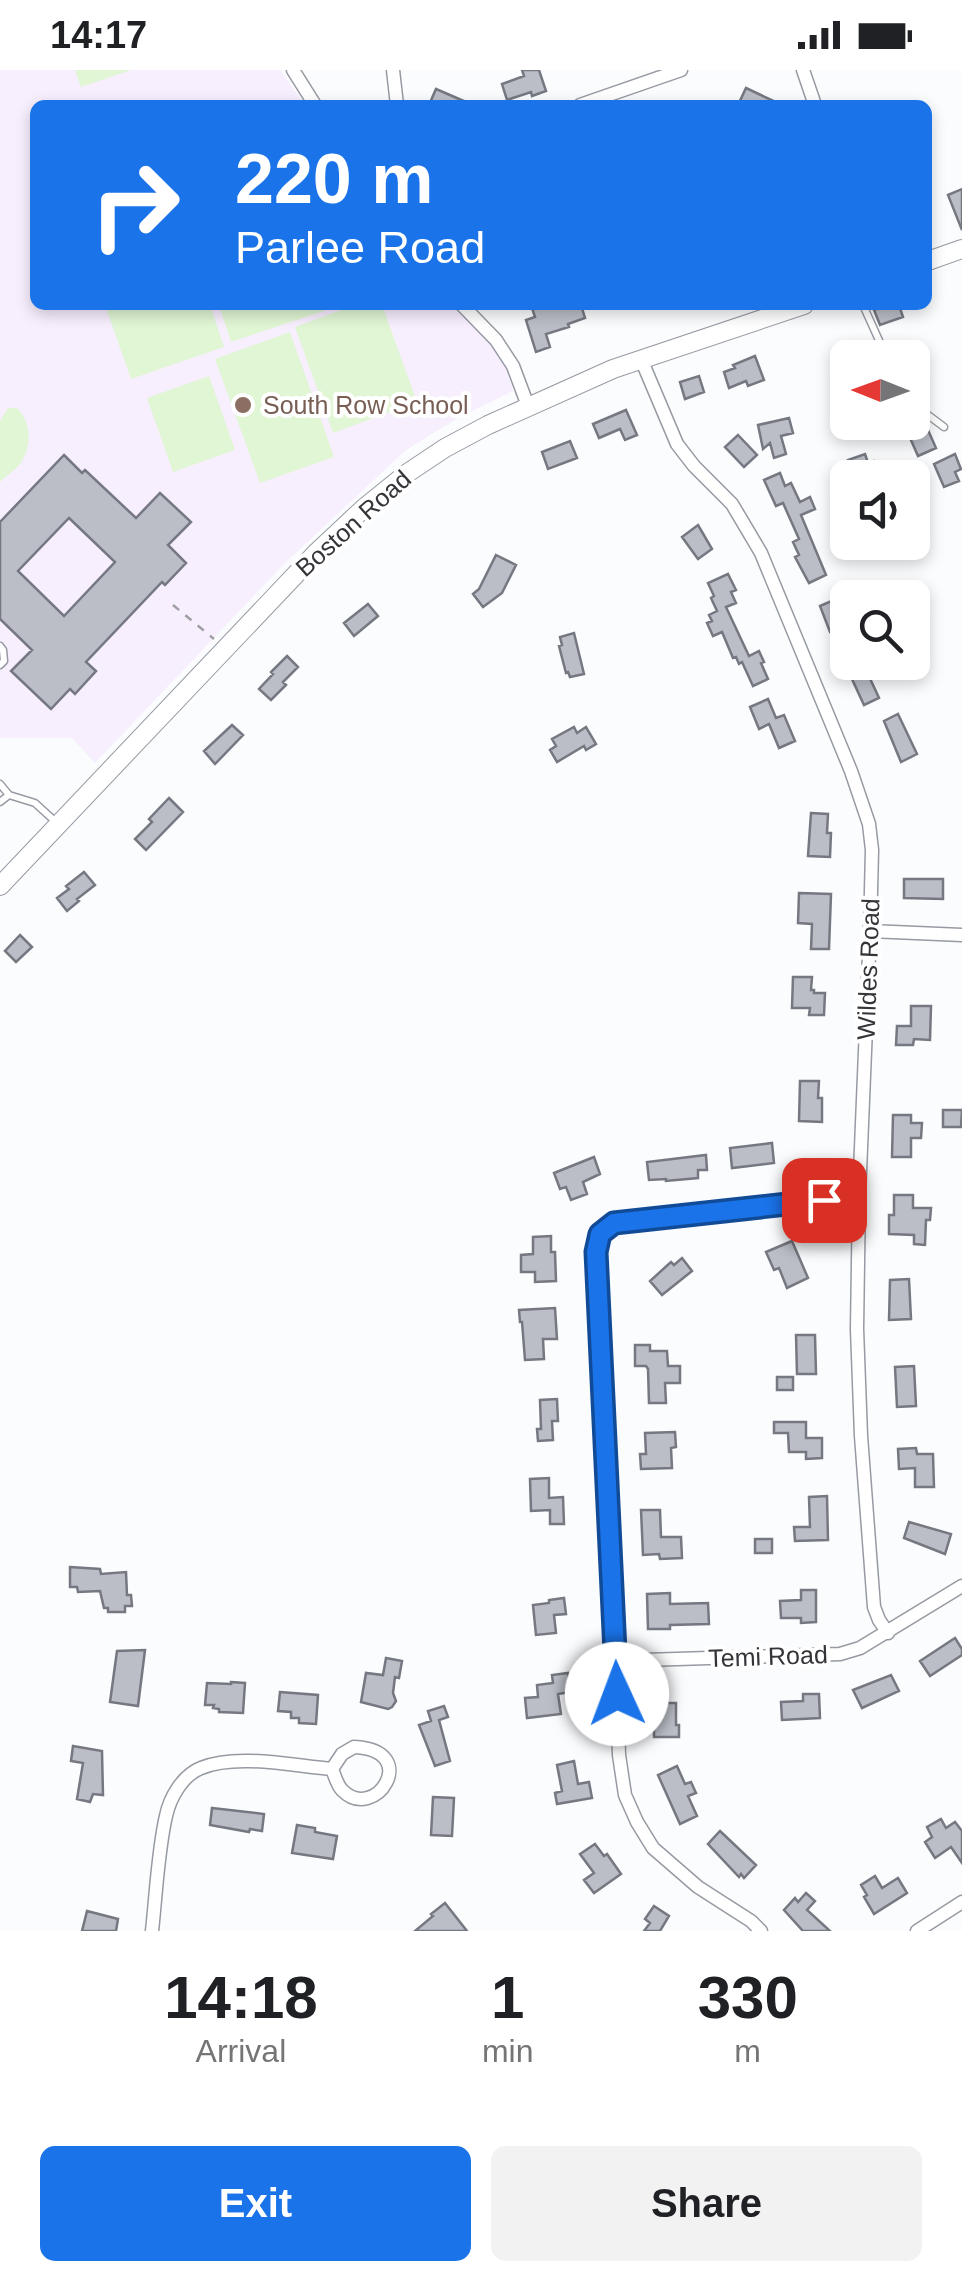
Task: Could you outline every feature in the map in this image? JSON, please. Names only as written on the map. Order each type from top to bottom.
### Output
[{"type":"main road","points":[[932,260],[962,249]]},
{"type":"main road","name":"Boston Road","points":[[0,886],[318,551],[396,482],[445,448],[528,406],[641,359],[789,310]]},
{"type":"street","points":[[293,70],[312,100]]},
{"type":"street","points":[[393,70],[396,100]]},
{"type":"street","points":[[594,100],[681,70]]},
{"type":"street","points":[[803,70],[813,100]]},
{"type":"street","points":[[467,310],[496,340],[513,366],[528,406]]},
{"type":"street","name":"Wildes Road","points":[[641,359],[677,444],[732,504],[762,553],[869,824],[870,931],[857,1329],[874,1607],[888,1633]]},
{"type":"street","points":[[870,931],[962,935]]},
{"type":"street","points":[[761,1931],[698,1887],[654,1848],[625,1794],[619,1755],[596,1252],[600,1234],[614,1223],[859,1196]]},
{"type":"street","name":"Temi Road","points":[[616,1664],[840,1654],[888,1633],[962,1586]]},
{"type":"street","points":[[354,1748],[368,1748],[389,1767],[389,1779],[382,1791],[369,1798],[350,1796],[340,1788],[332,1769],[342,1754],[354,1748]]},
{"type":"street","points":[[152,1931],[166,1814],[186,1778],[200,1768],[220,1763],[332,1769]]},
{"type":"street","points":[[917,1931],[962,1902]]},
{"type":"lane","points":[[865,310],[878,340]]},
{"type":"lane","points":[[930,416],[944,427]]},
{"type":"lane","points":[[0,646],[4,661],[0,665]]},
{"type":"lane","points":[[0,784],[9,795],[35,803],[58,825]]},
{"type":"lane","points":[[0,802],[9,795]]},
{"type":"path","points":[[173,605],[225,649]]},
{"type":"shaded area","name":"South Row School","points":[[0,70],[280,70],[301,100],[30,100],[30,310],[460,310],[502,356],[513,391],[406,450],[284,564],[95,763],[72,738],[0,738]]},
{"type":"green space","points":[[75,70],[131,70],[81,87]]},
{"type":"green space","points":[[107,310],[212,310],[224,347],[131,379]]},
{"type":"green space","points":[[221,310],[324,310],[324,311],[231,342]]},
{"type":"green space","points":[[341,310],[384,310],[417,402],[333,433],[295,327]]},
{"type":"green space","points":[[290,332],[334,457],[260,483],[215,359]]},
{"type":"green space","points":[[209,376],[235,450],[173,472],[147,398]]},
{"type":"green space","points":[[8,408],[17,408],[22,414],[28,428],[28,443],[20,464],[0,482],[0,421]]},
{"type":"building","points":[[522,70],[539,70],[546,91],[507,100],[502,84],[524,76]]},
{"type":"building","points":[[746,88],[771,100],[740,100]]},
{"type":"building","points":[[436,89],[461,100],[431,100]]},
{"type":"building","points":[[962,189],[962,230],[948,195]]},
{"type":"building","points":[[533,310],[583,310],[585,318],[546,334],[550,347],[536,352],[526,320],[535,317]]},
{"type":"building","points":[[874,310],[901,310],[903,317],[880,325]]},
{"type":"building","points":[[755,356],[764,380],[748,386],[746,381],[729,388],[724,372]]},
{"type":"building","points":[[699,376],[704,392],[685,399],[680,382]]},
{"type":"building","points":[[626,410],[637,435],[625,440],[620,429],[599,438],[593,424]]},
{"type":"building","points":[[789,418],[793,433],[781,436],[786,454],[774,458],[770,443],[763,449],[758,425]]},
{"type":"building","points":[[930,434],[936,448],[918,456],[911,440],[930,440]]},
{"type":"building","points":[[738,435],[757,455],[744,467],[725,447]]},
{"type":"building","points":[[570,441],[577,458],[548,469],[542,452]]},
{"type":"building","points":[[955,454],[961,469],[955,472],[959,481],[944,487],[934,464]]},
{"type":"building","points":[[64,455],[136,518],[160,493],[191,522],[168,545],[186,563],[165,585],[162,582],[86,662],[96,671],[75,694],[70,689],[51,709],[11,671],[32,650],[0,619],[0,522]],"holes":[[[69,518],[115,562],[64,616],[18,571]]]},
{"type":"building","points":[[780,473],[785,486],[791,483],[800,502],[810,497],[815,509],[801,515],[826,575],[809,583],[795,557],[799,555],[793,542],[799,539],[783,503],[776,506],[764,480]]},
{"type":"building","points":[[698,525],[712,549],[698,559],[682,537]]},
{"type":"building","points":[[496,555],[516,565],[502,593],[483,607],[473,594]]},
{"type":"building","points":[[728,574],[736,590],[731,592],[736,603],[726,607],[749,656],[759,651],[768,679],[753,686],[742,662],[739,664],[733,658],[722,632],[713,636],[707,623],[712,621],[709,615],[717,611],[708,583]]},
{"type":"building","points":[[830,602],[830,632],[820,606]]},
{"type":"building","points":[[368,604],[378,616],[354,636],[344,623]]},
{"type":"building","points":[[574,633],[584,674],[570,677],[559,646],[560,637]]},
{"type":"building","points":[[287,656],[298,667],[271,700],[259,689]]},
{"type":"building","points":[[852,680],[871,680],[879,698],[864,705]]},
{"type":"building","points":[[768,699],[776,718],[784,715],[795,741],[779,748],[769,724],[759,729],[750,707]]},
{"type":"building","points":[[898,714],[917,754],[901,762],[884,721]]},
{"type":"building","points":[[232,725],[243,735],[215,764],[204,751]]},
{"type":"building","points":[[574,727],[577,733],[586,727],[596,744],[586,750],[584,746],[557,762],[550,750],[556,746],[552,739]]},
{"type":"building","points":[[169,798],[183,812],[146,850],[135,839]]},
{"type":"building","points":[[811,813],[828,814],[830,857],[808,856]]},
{"type":"building","points":[[84,872],[95,885],[67,911],[57,898]]},
{"type":"building","points":[[904,879],[943,879],[943,899],[904,898]]},
{"type":"building","points":[[799,893],[831,894],[829,949],[811,949],[812,924],[798,923]]},
{"type":"building","points":[[20,935],[32,947],[16,962],[5,951]]},
{"type":"building","points":[[793,977],[812,977],[811,990],[825,993],[824,1015],[809,1015],[810,1008],[792,1008]]},
{"type":"building","points":[[911,1006],[931,1006],[930,1040],[914,1039],[913,1045],[896,1045],[897,1026],[911,1026]]},
{"type":"building","points":[[800,1081],[819,1081],[822,1122],[799,1121]]},
{"type":"building","points":[[943,1110],[962,1110],[961,1127],[943,1127]]},
{"type":"building","points":[[893,1115],[911,1115],[911,1123],[922,1123],[921,1138],[911,1138],[911,1157],[892,1157]]},
{"type":"building","points":[[772,1143],[774,1163],[732,1168],[730,1148]]},
{"type":"building","points":[[706,1155],[707,1170],[698,1170],[698,1178],[649,1180],[647,1162]]},
{"type":"building","points":[[594,1157],[600,1174],[583,1182],[587,1194],[571,1200],[566,1187],[560,1189],[554,1173]]},
{"type":"building","points":[[894,1195],[913,1195],[913,1208],[931,1208],[930,1220],[926,1220],[925,1245],[914,1244],[914,1235],[889,1234]]},
{"type":"building","points":[[551,1236],[556,1281],[535,1282],[535,1272],[521,1272],[521,1255],[533,1254],[533,1237]]},
{"type":"building","points":[[792,1241],[808,1278],[787,1288],[779,1268],[774,1270],[766,1252]]},
{"type":"building","points":[[682,1258],[692,1271],[662,1295],[650,1281],[671,1262],[674,1265]]},
{"type":"building","points":[[909,1279],[911,1319],[889,1320],[890,1280]]},
{"type":"building","points":[[555,1308],[557,1339],[543,1339],[544,1359],[525,1360],[519,1310]]},
{"type":"building","points":[[796,1335],[815,1335],[816,1374],[797,1374]]},
{"type":"building","points":[[635,1345],[650,1345],[650,1351],[667,1351],[668,1366],[680,1366],[680,1383],[665,1383],[666,1403],[649,1403],[648,1369],[635,1366]]},
{"type":"building","points":[[914,1366],[916,1406],[897,1407],[895,1367]]},
{"type":"building","points":[[777,1377],[793,1377],[793,1390],[777,1390]]},
{"type":"building","points":[[557,1399],[558,1421],[552,1421],[553,1440],[538,1441],[540,1400]]},
{"type":"building","points":[[774,1422],[806,1422],[806,1438],[822,1438],[822,1458],[806,1459],[806,1452],[789,1452],[788,1433],[774,1433]]},
{"type":"building","points":[[675,1432],[672,1468],[641,1469],[640,1454],[646,1454],[645,1433]]},
{"type":"building","points":[[916,1448],[917,1454],[933,1454],[934,1487],[915,1487],[915,1468],[899,1469],[898,1449]]},
{"type":"building","points":[[549,1478],[549,1498],[563,1497],[564,1524],[550,1524],[550,1510],[531,1511],[530,1479]]},
{"type":"building","points":[[827,1496],[828,1540],[795,1541],[794,1527],[810,1527],[809,1497]]},
{"type":"building","points":[[641,1510],[660,1510],[661,1537],[681,1537],[682,1558],[643,1555]]},
{"type":"building","points":[[909,1522],[951,1534],[945,1554],[904,1538]]},
{"type":"building","points":[[755,1539],[772,1539],[772,1553],[755,1553]]},
{"type":"building","points":[[70,1567],[100,1569],[101,1574],[126,1572],[127,1595],[131,1595],[132,1606],[125,1606],[125,1612],[108,1612],[100,1591],[78,1592],[77,1587],[70,1587]]},
{"type":"building","points":[[801,1590],[816,1590],[816,1622],[781,1618],[780,1601],[801,1600]]},
{"type":"building","points":[[670,1593],[670,1604],[708,1603],[709,1624],[648,1629],[647,1594]]},
{"type":"building","points":[[564,1598],[566,1614],[554,1615],[556,1633],[536,1635],[533,1605]]},
{"type":"building","points":[[955,1638],[962,1655],[930,1676],[920,1661]]},
{"type":"building","points":[[145,1650],[138,1706],[110,1702],[117,1651]]},
{"type":"building","points":[[386,1658],[402,1661],[399,1678],[395,1677],[396,1701],[388,1709],[361,1702],[366,1673],[383,1675]]},
{"type":"building","points":[[568,1673],[571,1692],[558,1694],[561,1714],[527,1718],[525,1698],[538,1697],[537,1685],[553,1683],[552,1675]]},
{"type":"building","points":[[891,1675],[899,1691],[862,1708],[853,1690]]},
{"type":"building","points":[[207,1683],[245,1683],[243,1713],[219,1712],[214,1705],[205,1705]]},
{"type":"building","points":[[280,1692],[318,1695],[316,1724],[299,1723],[299,1718],[291,1718],[291,1712],[278,1711]]},
{"type":"building","points":[[803,1694],[819,1694],[820,1718],[782,1720],[781,1702],[803,1701]]},
{"type":"building","points":[[657,1703],[676,1703],[679,1737],[654,1737]]},
{"type":"building","points":[[444,1706],[448,1717],[439,1720],[450,1761],[435,1766],[419,1725],[431,1721],[428,1711]]},
{"type":"building","points":[[73,1746],[102,1751],[103,1795],[93,1794],[90,1802],[77,1799],[83,1763],[71,1761]]},
{"type":"building","points":[[574,1761],[578,1784],[589,1782],[592,1798],[557,1804],[555,1793],[562,1791],[557,1765]]},
{"type":"building","points":[[677,1766],[685,1784],[691,1782],[696,1793],[688,1796],[697,1816],[680,1824],[658,1775]]},
{"type":"building","points":[[433,1797],[454,1798],[452,1836],[431,1835]]},
{"type":"building","points":[[212,1808],[264,1814],[262,1831],[210,1825]]},
{"type":"building","points":[[941,1819],[946,1828],[955,1822],[962,1831],[962,1863],[951,1847],[935,1858],[925,1842],[932,1837],[927,1827]]},
{"type":"building","points":[[297,1825],[337,1836],[333,1859],[292,1853]]},
{"type":"building","points":[[720,1831],[756,1865],[744,1878],[708,1844]]},
{"type":"building","points":[[595,1844],[621,1874],[594,1893],[584,1880],[594,1873],[580,1854]]},
{"type":"building","points":[[875,1876],[882,1888],[898,1878],[907,1893],[874,1914],[861,1885]]},
{"type":"building","points":[[806,1893],[815,1901],[807,1910],[830,1931],[803,1931],[784,1910]]},
{"type":"building","points":[[445,1903],[467,1931],[415,1931],[431,1914]]},
{"type":"building","points":[[654,1906],[669,1916],[660,1931],[644,1931],[650,1923],[645,1919]]},
{"type":"building","points":[[87,1911],[118,1919],[116,1931],[82,1931]]},
{"type":"place","name":"South Row School","points":[[243,405]]},
{"type":"route","points":[[617,1694],[596,1252],[600,1234],[614,1223],[824,1200]]}]
